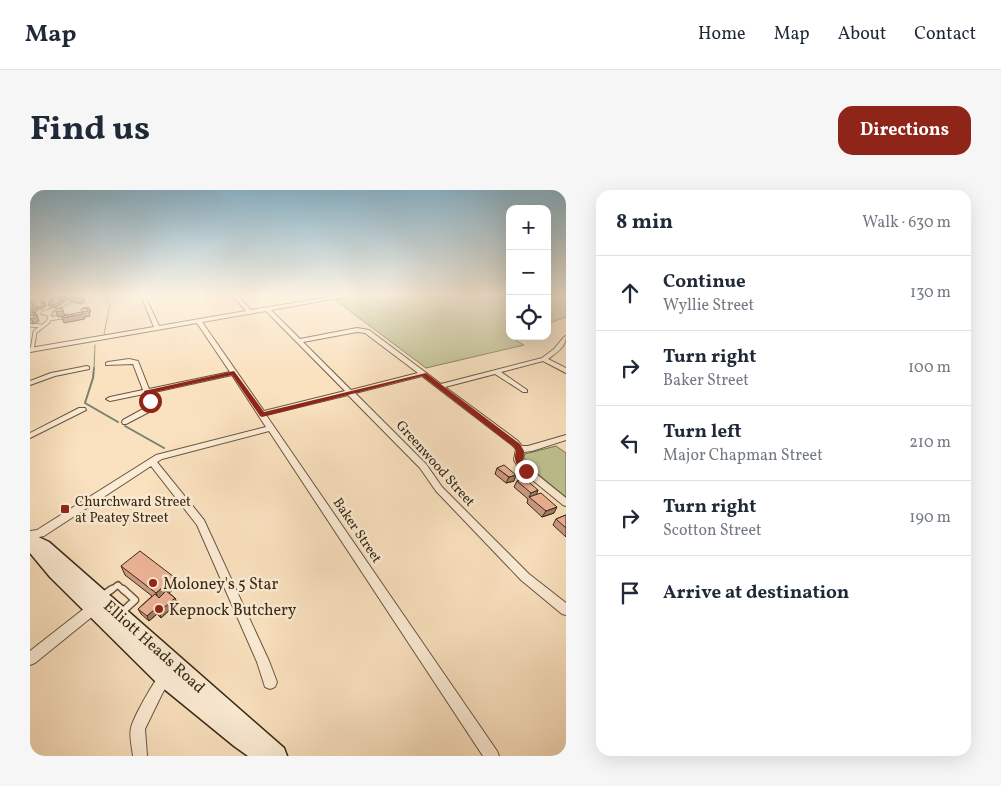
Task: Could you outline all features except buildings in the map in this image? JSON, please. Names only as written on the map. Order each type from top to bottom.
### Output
[{"type":"street","points":[[155,322],[157,328]]},
{"type":"street","points":[[31,350],[191,322]]},
{"type":"street","name":"Baker Street","points":[[200,322],[492,756]]},
{"type":"street","name":"Greenwood Street","points":[[281,322],[423,466],[439,489],[525,577],[566,610]]},
{"type":"street","points":[[300,342],[362,329],[369,332],[520,448],[529,449],[566,437]]},
{"type":"street","points":[[440,386],[544,358],[556,350],[566,338]]},
{"type":"street","points":[[544,358],[566,372]]},
{"type":"street","points":[[108,364],[133,360],[137,363],[152,406],[126,422]]},
{"type":"street","points":[[30,382],[46,376],[87,368]]},
{"type":"street","points":[[495,371],[525,391]]},
{"type":"street","points":[[110,399],[234,373]]},
{"type":"street","points":[[262,414],[423,374]]},
{"type":"street","points":[[30,436],[82,410]]},
{"type":"street","points":[[30,535],[40,533],[152,461],[168,454],[270,428]]},
{"type":"street","points":[[520,448],[518,460],[522,467],[566,503]]},
{"type":"street","points":[[152,461],[201,523],[263,661],[270,682]]},
{"type":"street","name":"Elliott Heads Road","points":[[30,541],[54,572],[98,602],[120,614],[170,671],[276,756]]},
{"type":"street","points":[[30,659],[98,602]]},
{"type":"street","name":"Elliott Heads Road","points":[[98,602],[241,739],[267,756]]},
{"type":"street","points":[[140,756],[138,728],[170,671]]},
{"type":"lane","points":[[31,350],[35,332],[46,322]]},
{"type":"lane","points":[[30,325],[42,326]]},
{"type":"green space","points":[[365,322],[506,322],[506,340],[515,340],[524,345],[426,368]]},
{"type":"green space","points":[[556,446],[566,453],[566,497],[527,465],[524,457],[525,454]]},
{"type":"waterway","points":[[104,334],[106,322]]},
{"type":"waterway","points":[[94,369],[95,345]]},
{"type":"waterway","points":[[94,368],[93,378],[85,403],[118,422]]},
{"type":"waterway","points":[[125,426],[164,448]]},
{"type":"place","name":"Churchward Street at Peatey Street","points":[[65,509]]},
{"type":"place","name":"Moloney's 5 Star","points":[[153,583]]},
{"type":"place","name":"Kepnock Butchery","points":[[159,609]]},
{"type":"route","points":[[150,401],[147,391],[234,373],[262,414],[423,374],[520,448],[518,460],[526,471]]}]
